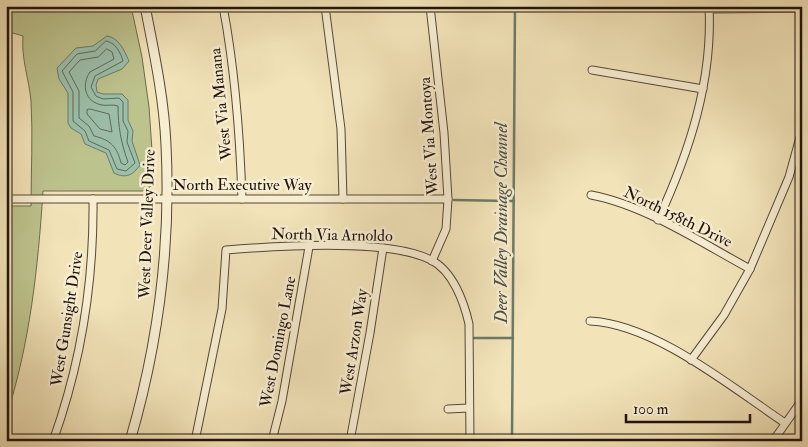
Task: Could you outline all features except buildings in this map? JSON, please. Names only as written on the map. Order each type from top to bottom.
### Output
[{"type":"street","name":"West Deer Valley Drive","points":[[130,441],[154,341],[163,273],[166,199],[166,145],[160,89],[145,6]]},
{"type":"street","name":"West Via Manana","points":[[223,6],[234,78],[242,199]]},
{"type":"street","points":[[325,6],[341,129],[343,199]]},
{"type":"street","name":"West Via Montoya","points":[[430,6],[444,133],[448,199],[446,229],[432,261]]},
{"type":"street","points":[[658,220],[689,147],[703,88],[708,52],[709,8],[802,8]]},
{"type":"street","points":[[592,70],[703,88]]},
{"type":"street","points":[[691,360],[724,315],[750,269],[789,176],[802,130]]},
{"type":"street","name":"North 158th Drive","points":[[590,195],[607,198],[658,220],[750,269]]},
{"type":"street","name":"North Executive Way","points":[[6,199],[448,199]]},
{"type":"street","name":"West Gunsight Drive","points":[[53,441],[65,408],[79,351],[87,303],[93,240],[93,199]]},
{"type":"street","name":"North Via Arnoldo","points":[[194,441],[222,309],[226,250],[309,247],[383,248],[408,251],[432,261],[443,270],[453,283],[466,312],[469,339],[470,408]]},
{"type":"street","name":"West Domingo Lane","points":[[272,441],[282,401],[309,247]]},
{"type":"street","name":"West Arzon Way","points":[[350,441],[383,248]]},
{"type":"street","points":[[590,321],[609,322],[647,335],[691,360],[785,423]]},
{"type":"street","points":[[773,441],[802,400]]},
{"type":"street","points":[[448,409],[470,408],[470,441]]},
{"type":"shaded area","points":[[6,6],[131,6],[142,57],[149,107],[154,179],[153,185],[143,191],[43,191],[32,305],[21,362],[6,418],[6,206],[31,206],[32,140],[31,101],[23,52],[23,36],[6,31]]},
{"type":"water","points":[[107,36],[118,42],[129,61],[122,69],[98,79],[96,85],[97,92],[103,94],[122,94],[128,100],[128,120],[133,131],[132,141],[140,165],[132,174],[126,176],[114,173],[106,153],[85,144],[81,134],[71,128],[68,123],[68,93],[59,79],[57,68],[76,48],[93,46]]},
{"type":"waterway","name":"Deer Valley Drainage Channel","points":[[512,441],[515,6]]},
{"type":"waterway","points":[[454,200],[514,201]]},
{"type":"waterway","points":[[474,338],[513,338]]}]
